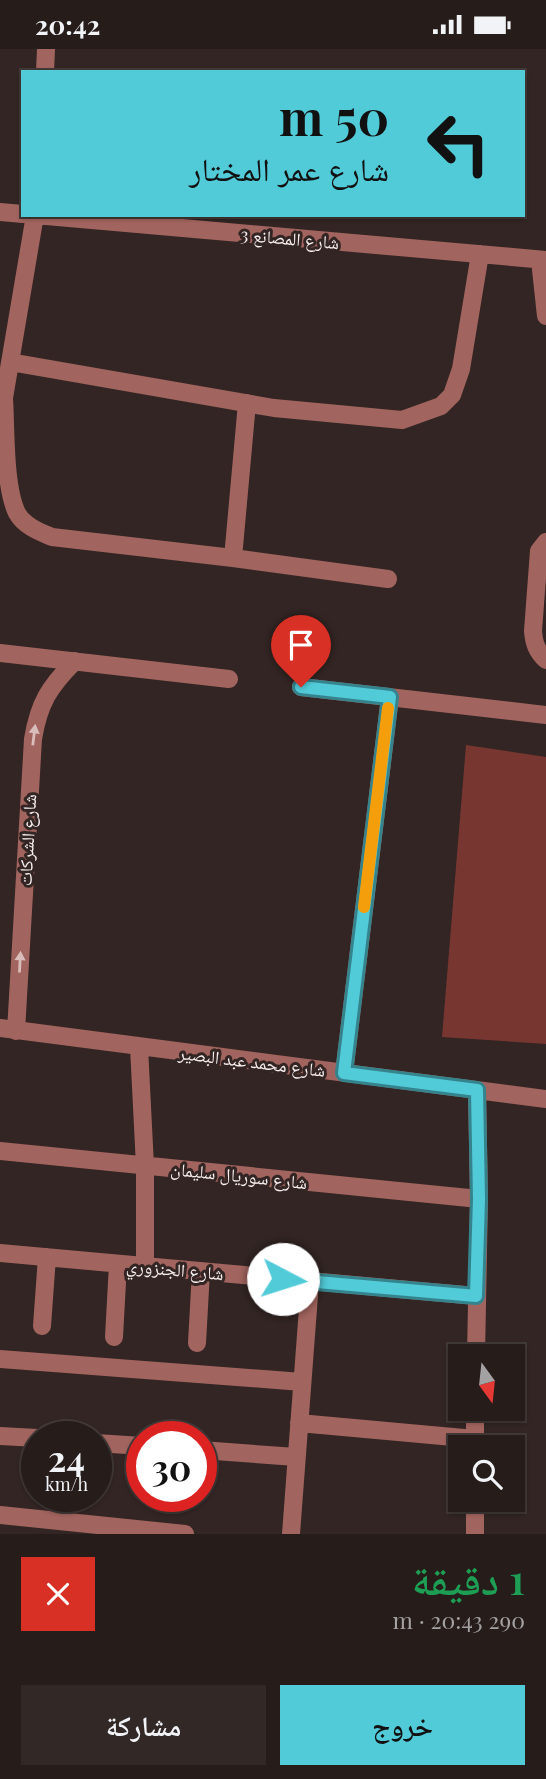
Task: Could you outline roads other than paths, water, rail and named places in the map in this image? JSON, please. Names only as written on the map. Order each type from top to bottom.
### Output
[{"type":"street","points":[[45,70],[46,49]]},
{"type":"street","points":[[0,212],[21,214]]},
{"type":"street","points":[[34,217],[10,362],[2,393],[10,487],[17,512],[24,522],[52,537],[388,579]]},
{"type":"street","name":"شارع المصانع 3","points":[[57,217],[543,260]]},
{"type":"street","points":[[10,362],[247,403],[402,420],[441,406],[452,395],[461,369],[480,254]]},
{"type":"street","points":[[543,260],[546,316]]},
{"type":"street","points":[[233,558],[247,403]]},
{"type":"street","points":[[546,542],[539,551],[533,631],[534,643],[546,660]]},
{"type":"street","points":[[0,653],[229,679]]},
{"type":"street","name":"شارع الشركات","points":[[8,1030],[33,739],[45,696],[75,661]]},
{"type":"street","points":[[301,687],[546,715]]},
{"type":"street","points":[[344,1073],[390,697]]},
{"type":"street","name":"شارع محمد عبد البصير","points":[[8,1030],[546,1099]]},
{"type":"street","points":[[139,1047],[145,1166],[145,1266]]},
{"type":"street","points":[[476,1344],[479,1199],[477,1090]]},
{"type":"street","name":"شارع سوريال سليمان","points":[[0,1151],[479,1199]]},
{"type":"street","name":"شارع الجنزوري","points":[[0,1253],[476,1296]]},
{"type":"street","points":[[42,1326],[47,1257]]},
{"type":"street","points":[[114,1336],[118,1264]]},
{"type":"street","points":[[197,1343],[201,1271]]},
{"type":"street","points":[[291,1534],[310,1282]]},
{"type":"street","points":[[0,1359],[302,1382]]},
{"type":"street","points":[[299,1423],[448,1440]]},
{"type":"street","points":[[0,1436],[21,1438]]},
{"type":"street","points":[[217,1451],[296,1457]]},
{"type":"street","points":[[475,1512],[475,1534]]},
{"type":"street","points":[[0,1515],[185,1534]]}]
